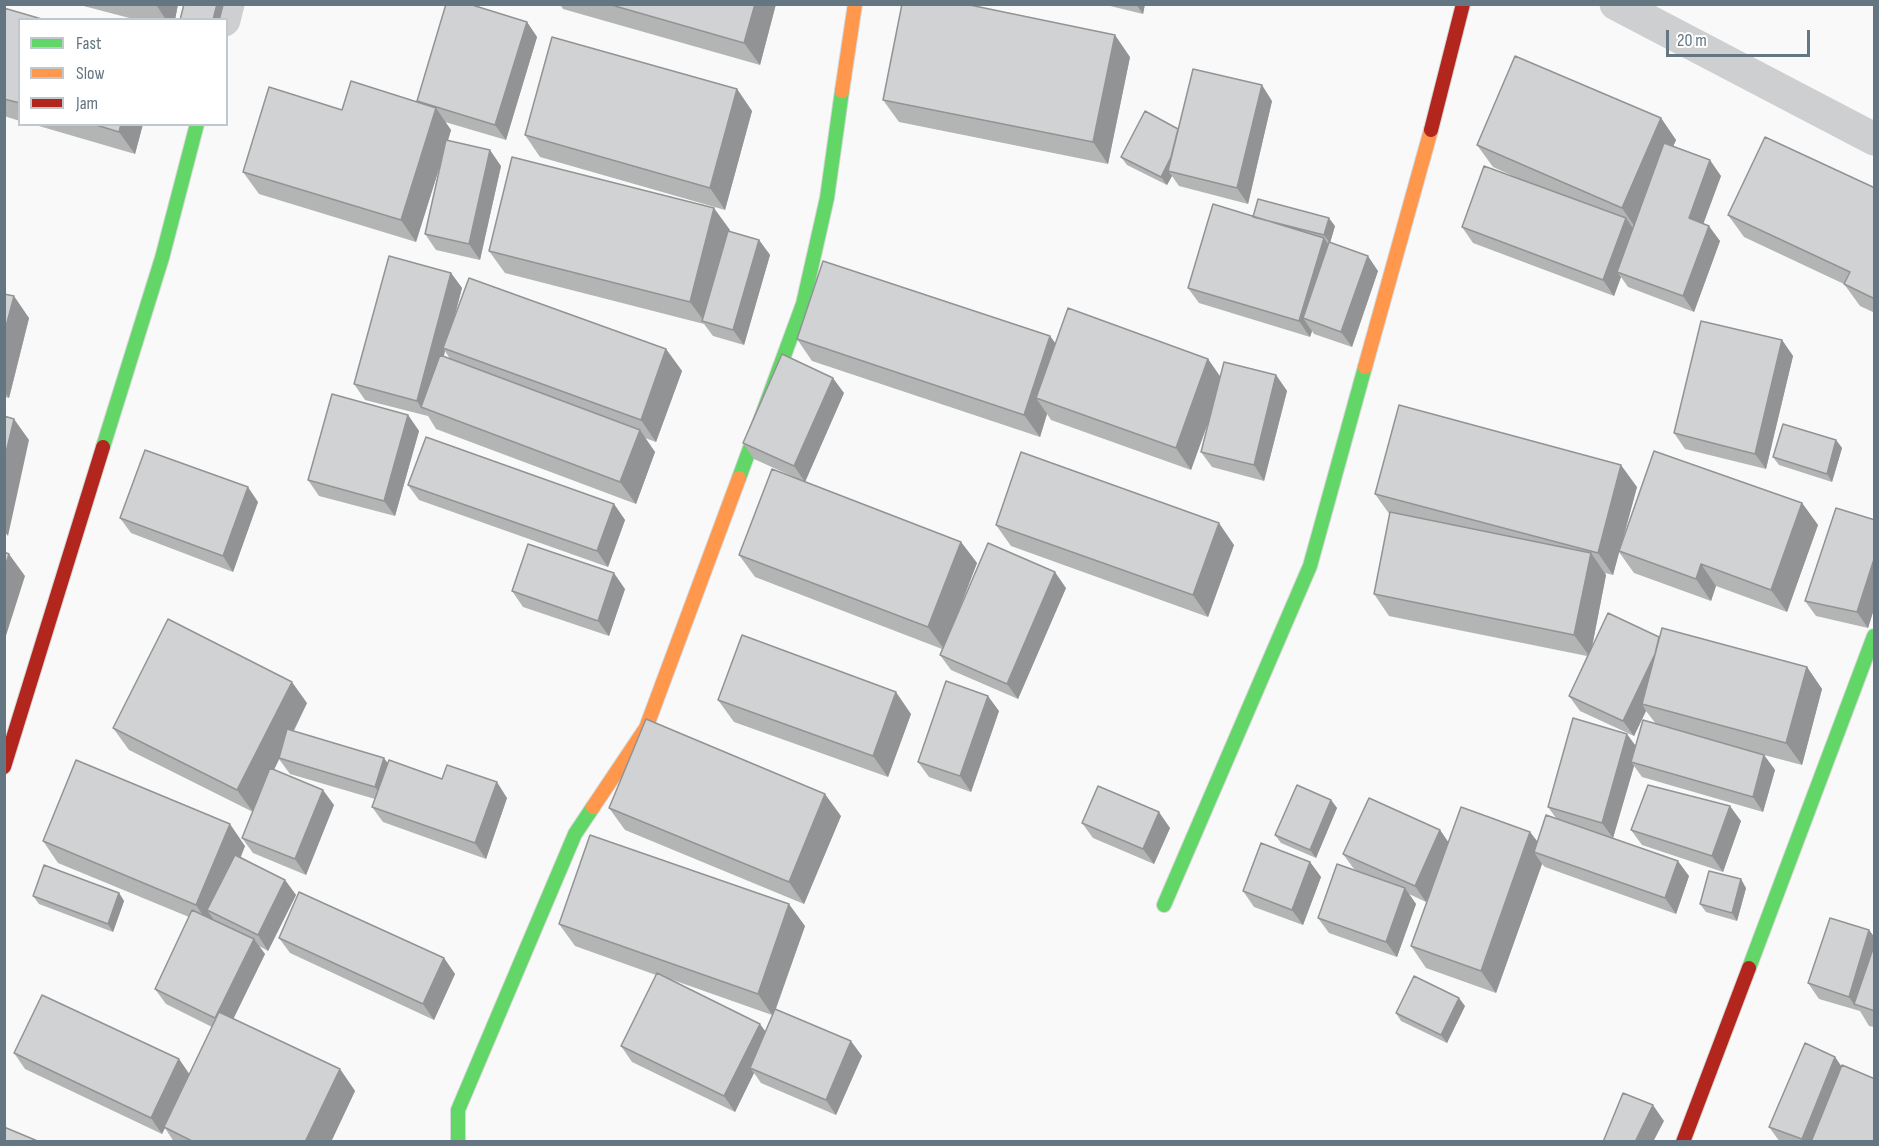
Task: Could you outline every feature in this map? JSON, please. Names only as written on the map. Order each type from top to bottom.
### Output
[{"type":"street","points":[[458,1142],[459,1110],[575,834],[646,728],[803,304],[827,198],[855,4]]},
{"type":"street","points":[[1164,905],[1310,566],[1434,118],[1463,4]]},
{"type":"street","points":[[1616,4],[1875,139]]},
{"type":"street","points":[[4,767],[162,258],[196,126]]},
{"type":"street","points":[[1683,1142],[1875,636]]},
{"type":"building","points":[[184,4],[217,4],[214,18],[180,18]]},
{"type":"building","points":[[446,4],[469,4],[527,22],[495,125],[417,101]]},
{"type":"building","points":[[608,4],[755,4],[744,43]]},
{"type":"building","points":[[902,4],[965,4],[1115,35],[1093,142],[883,100]]},
{"type":"building","points":[[4,8],[38,18],[18,18],[18,102],[4,99]]},
{"type":"building","points":[[552,37],[737,89],[710,188],[525,135]]},
{"type":"building","points":[[1515,56],[1661,118],[1622,208],[1477,145]]},
{"type":"building","points":[[1193,69],[1262,85],[1237,188],[1168,171]]},
{"type":"building","points":[[351,81],[436,108],[401,220],[243,172],[269,87],[342,110]]},
{"type":"building","points":[[1145,111],[1178,129],[1171,157],[1161,177],[1121,157]]},
{"type":"building","points":[[100,126],[120,126],[119,132]]},
{"type":"building","points":[[1765,137],[1875,188],[1875,299],[1844,284],[1850,272],[1728,215]]},
{"type":"building","points":[[446,140],[490,150],[469,244],[425,234]]},
{"type":"building","points":[[1664,143],[1710,160],[1689,218],[1709,226],[1683,296],[1617,272]]},
{"type":"building","points":[[512,157],[714,208],[690,302],[489,251]]},
{"type":"building","points":[[1484,166],[1626,218],[1603,280],[1462,227]]},
{"type":"building","points":[[1258,199],[1329,218],[1324,235],[1253,217]]},
{"type":"building","points":[[1213,204],[1324,238],[1299,321],[1188,288]]},
{"type":"building","points":[[728,231],[759,240],[733,330],[702,321]]},
{"type":"building","points":[[1329,242],[1368,256],[1341,332],[1303,318]]},
{"type":"building","points":[[389,256],[451,273],[417,401],[354,384]]},
{"type":"building","points":[[823,261],[1050,336],[1024,415],[797,339]]},
{"type":"building","points":[[469,278],[666,349],[641,420],[443,348]]},
{"type":"building","points":[[4,294],[14,296],[4,334]]},
{"type":"building","points":[[1068,308],[1208,359],[1176,448],[1036,398]]},
{"type":"building","points":[[1701,321],[1782,340],[1755,454],[1674,433]]},
{"type":"building","points":[[782,354],[833,378],[794,466],[743,443]]},
{"type":"building","points":[[440,355],[640,430],[620,482],[421,407]]},
{"type":"building","points":[[1224,362],[1276,375],[1254,465],[1201,452]]},
{"type":"building","points":[[332,394],[408,415],[384,501],[308,480]]},
{"type":"building","points":[[1399,405],[1621,465],[1598,553],[1375,494]]},
{"type":"building","points":[[4,416],[14,419],[4,461]]},
{"type":"building","points":[[1783,424],[1836,440],[1827,474],[1773,457]]},
{"type":"building","points":[[426,437],[614,504],[597,551],[408,485]]},
{"type":"building","points":[[145,450],[248,487],[223,556],[120,518]]},
{"type":"building","points":[[1654,451],[1802,503],[1771,590],[1701,564],[1696,579],[1619,551]]},
{"type":"building","points":[[1021,452],[1219,523],[1193,595],[996,525]]},
{"type":"building","points":[[772,469],[961,542],[928,627],[739,555]]},
{"type":"building","points":[[1836,508],[1875,520],[1875,556],[1857,612],[1805,601]]},
{"type":"building","points":[[1390,512],[1591,553],[1574,635],[1374,594]]},
{"type":"building","points":[[988,543],[1055,572],[1007,684],[940,655]]},
{"type":"building","points":[[528,544],[614,573],[598,621],[512,591]]},
{"type":"building","points":[[4,552],[9,554],[4,570]]},
{"type":"building","points":[[1608,613],[1659,637],[1655,654],[1623,721],[1569,696]]},
{"type":"building","points":[[168,619],[292,682],[237,790],[113,728]]},
{"type":"building","points":[[1662,628],[1807,667],[1786,743],[1642,704]]},
{"type":"building","points":[[742,635],[896,692],[873,756],[718,700]]},
{"type":"building","points":[[946,681],[988,696],[960,776],[918,762]]},
{"type":"building","points":[[1573,718],[1627,734],[1602,823],[1548,807]]},
{"type":"building","points":[[646,719],[825,794],[789,882],[609,808]]},
{"type":"building","points":[[1643,720],[1764,755],[1753,797],[1631,762]]},
{"type":"building","points":[[287,729],[384,758],[375,787],[279,758]]},
{"type":"building","points":[[76,760],[230,824],[196,905],[43,841]]},
{"type":"building","points":[[389,760],[442,779],[447,765],[497,782],[475,843],[372,807]]},
{"type":"building","points":[[270,768],[323,790],[295,859],[242,838]]},
{"type":"building","points":[[1297,785],[1331,800],[1310,850],[1275,835]]},
{"type":"building","points":[[1648,785],[1730,806],[1712,856],[1631,830]]},
{"type":"building","points":[[1098,786],[1159,812],[1143,849],[1082,823]]},
{"type":"building","points":[[1369,798],[1440,830],[1415,886],[1343,854]]},
{"type":"building","points":[[1461,807],[1530,832],[1481,971],[1411,946]]},
{"type":"building","points":[[1546,815],[1678,861],[1665,898],[1534,852]]},
{"type":"building","points":[[590,835],[789,904],[758,994],[559,924]]},
{"type":"building","points":[[1261,843],[1310,862],[1292,910],[1243,891]]},
{"type":"building","points":[[235,855],[285,880],[258,935],[207,910]]},
{"type":"building","points":[[1337,864],[1405,888],[1386,942],[1318,918]]},
{"type":"building","points":[[44,865],[119,893],[108,924],[33,896]]},
{"type":"building","points":[[1709,871],[1741,879],[1732,913],[1700,904]]},
{"type":"building","points":[[299,892],[444,958],[423,1004],[279,938]]},
{"type":"building","points":[[192,910],[254,939],[215,1018],[155,989]]},
{"type":"building","points":[[1830,918],[1869,930],[1849,997],[1808,983]]},
{"type":"building","points":[[1875,943],[1875,1011],[1854,1004]]},
{"type":"building","points":[[657,973],[760,1024],[724,1096],[621,1046]]},
{"type":"building","points":[[1414,976],[1459,998],[1441,1035],[1396,1013]]},
{"type":"building","points":[[42,995],[179,1059],[151,1118],[14,1053]]},
{"type":"building","points":[[775,1009],[851,1041],[826,1100],[750,1068]]},
{"type":"building","points":[[219,1012],[340,1069],[305,1142],[194,1142],[164,1127]]},
{"type":"building","points":[[1805,1043],[1835,1057],[1802,1139],[1769,1127]]},
{"type":"building","points":[[1842,1065],[1875,1079],[1875,1142],[1811,1142]]},
{"type":"building","points":[[1623,1093],[1653,1105],[1635,1142],[1603,1142]]},
{"type":"building","points":[[4,1127],[40,1142],[4,1142]]},
{"type":"traffic: fast","points":[[739,478],[803,304],[827,198],[842,91]]},
{"type":"traffic: fast","points":[[103,447],[162,258],[196,126]]},
{"type":"traffic: fast","points":[[1164,905],[1310,566],[1365,367]]},
{"type":"traffic: fast","points":[[1749,968],[1874,636]]},
{"type":"traffic: fast","points":[[458,1142],[458,1110],[575,834],[593,807]]},
{"type":"traffic: slow","points":[[842,91],[855,4]]},
{"type":"traffic: slow","points":[[1365,367],[1431,130]]},
{"type":"traffic: slow","points":[[593,807],[646,728],[739,478]]},
{"type":"traffic: jam","points":[[1431,130],[1463,4]]},
{"type":"traffic: jam","points":[[4,767],[103,447]]},
{"type":"traffic: jam","points":[[1683,1142],[1749,968]]}]
